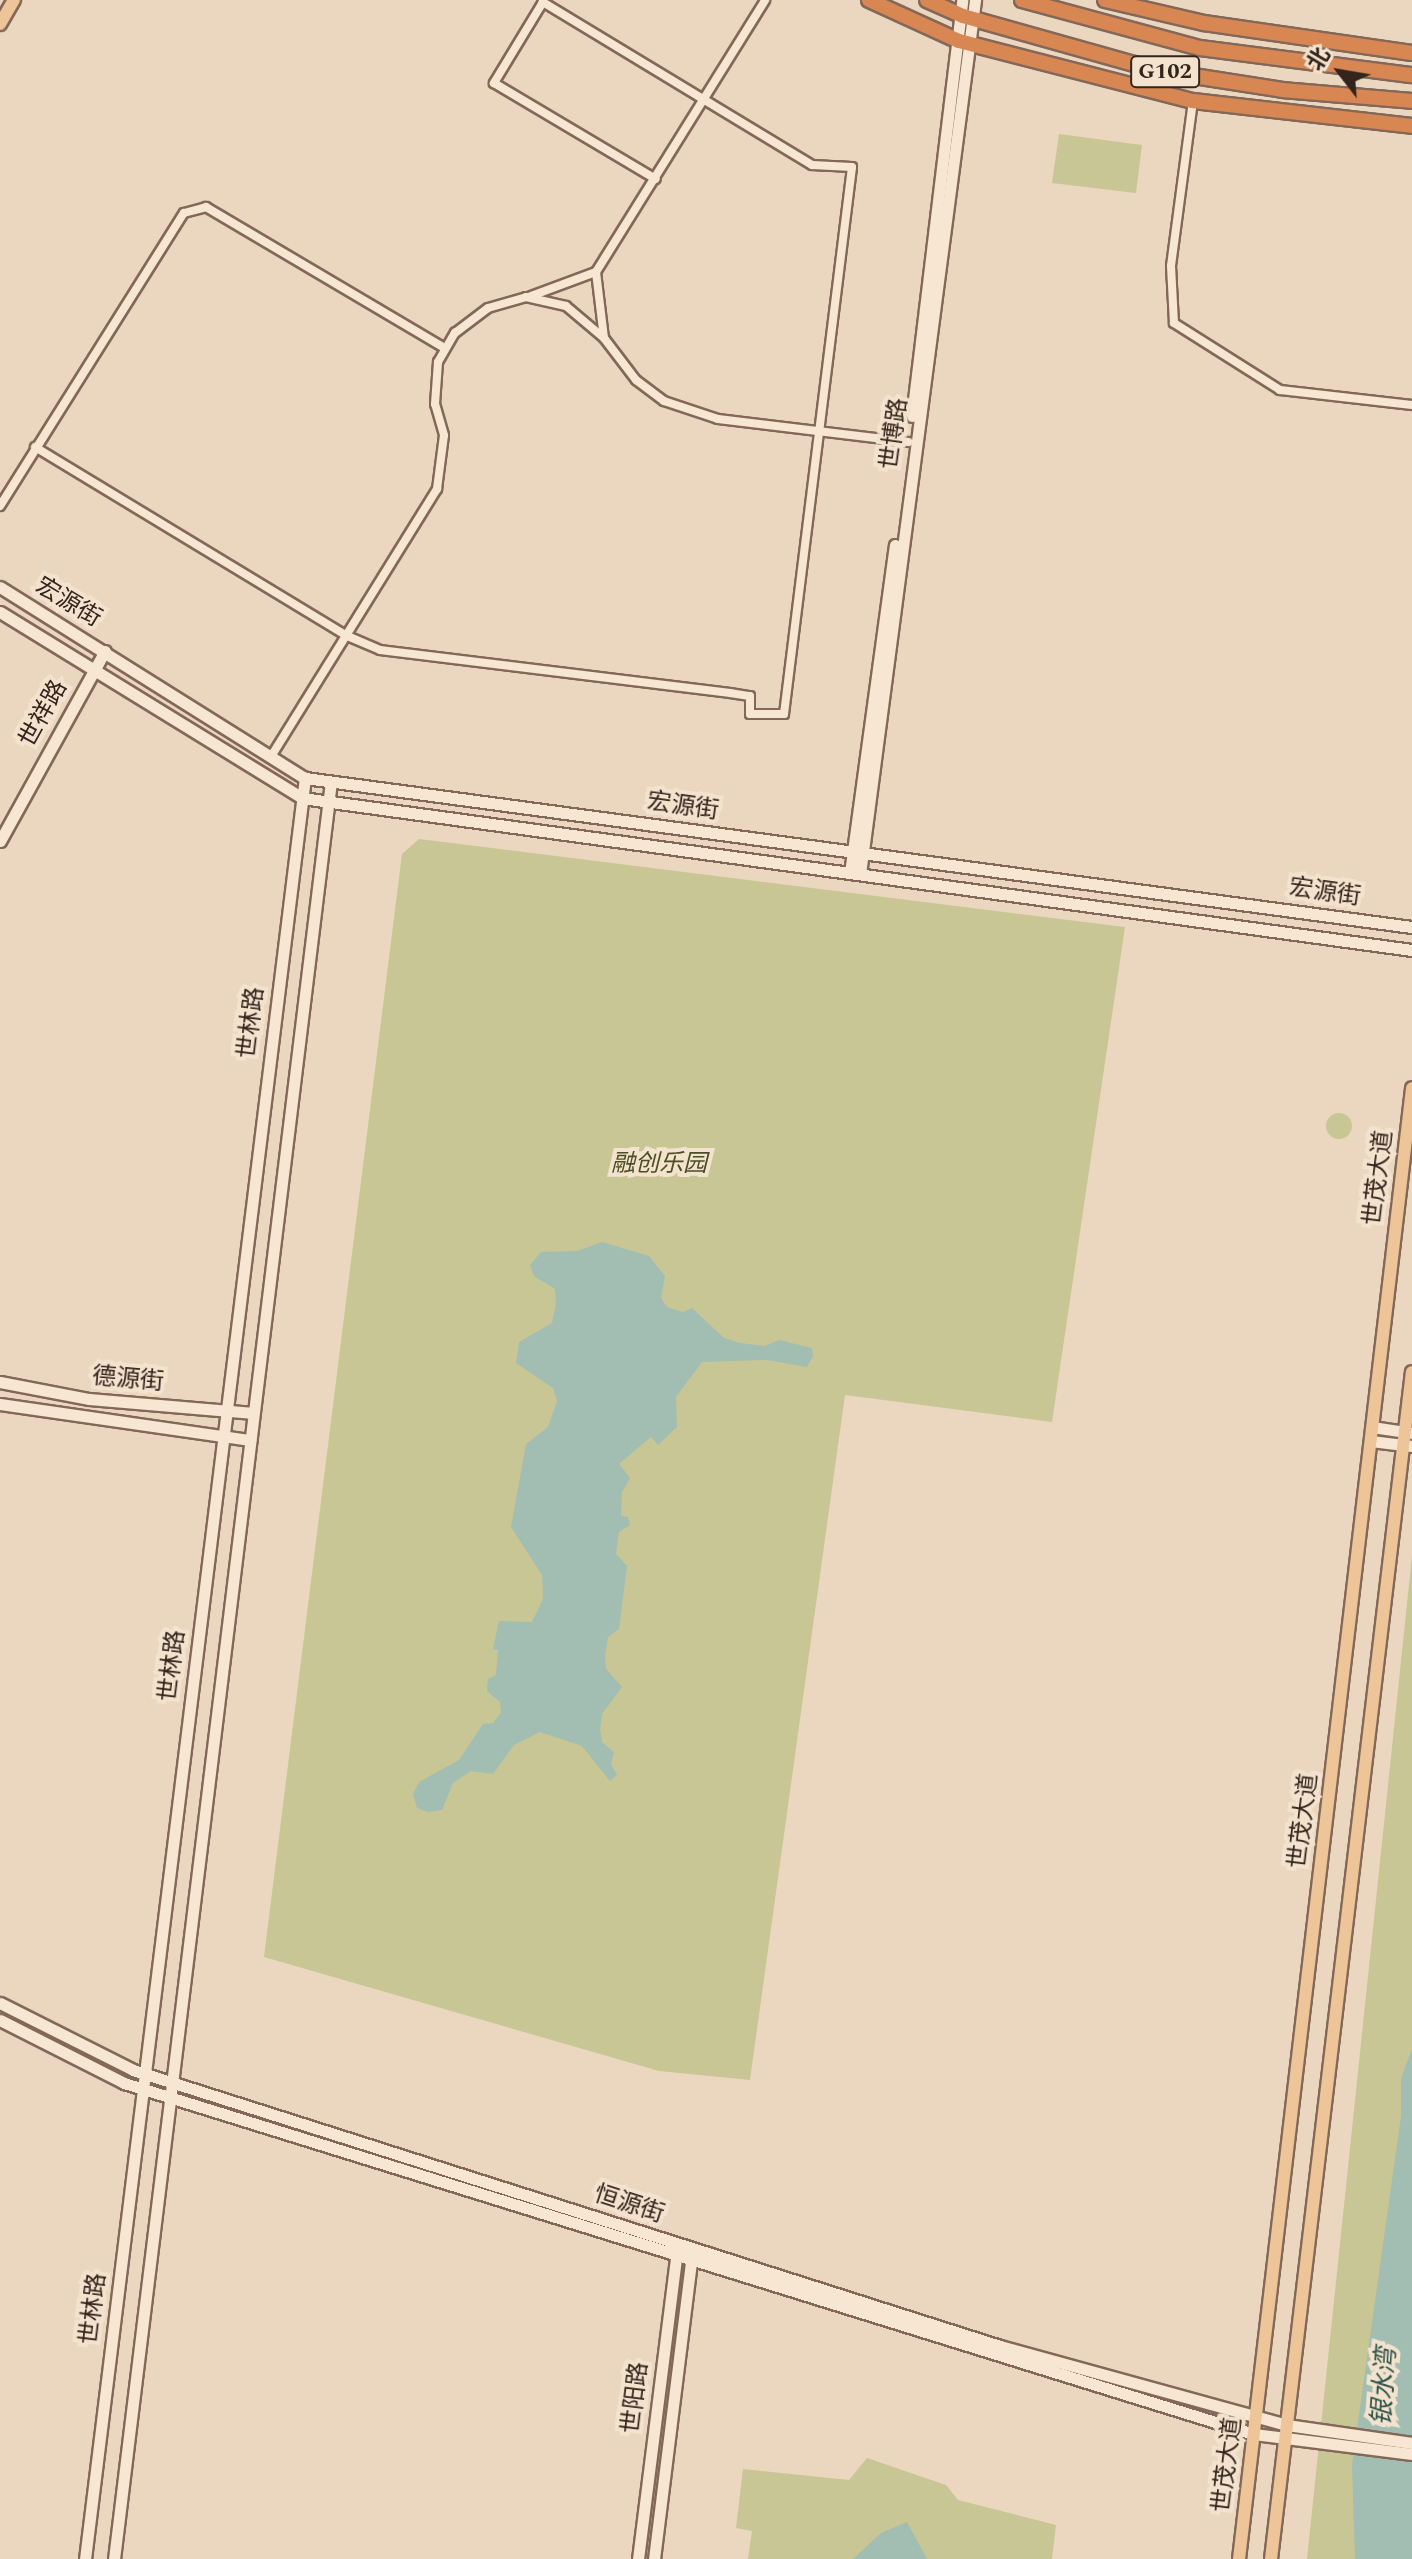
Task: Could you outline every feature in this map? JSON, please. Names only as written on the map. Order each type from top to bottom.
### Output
[{"type":"highway","points":[[869,0],[963,42],[1193,101],[1412,126]]},
{"type":"highway","name":"G102","points":[[927,0],[1200,79],[1412,101]]},
{"type":"highway","name":"G102","points":[[1022,0],[1200,48],[1412,75]]},
{"type":"highway","points":[[1105,0],[1204,23],[1412,53]]},
{"type":"main road","points":[[0,24],[14,0]]},
{"type":"main road","name":"世博路","points":[[855,874],[965,11],[975,0]]},
{"type":"main road","name":"世博路","points":[[858,852],[963,42]]},
{"type":"main road","name":"宏源街","points":[[0,587],[305,778],[1412,927]]},
{"type":"main road","name":"宏源街","points":[[0,612],[302,798],[1412,950]]},
{"type":"main road","name":"世祥路","points":[[0,841],[105,651]]},
{"type":"main road","name":"世林路","points":[[85,2559],[305,778]]},
{"type":"main road","name":"世林路","points":[[114,2559],[331,782]]},
{"type":"main road","name":"世茂大道","points":[[1239,2559],[1412,1088]]},
{"type":"main road","points":[[1271,2559],[1408,1439],[1412,1372]]},
{"type":"main road","name":"德源街","points":[[0,1382],[89,1399],[253,1413]]},
{"type":"main road","name":"德源街","points":[[0,1404],[250,1440]]},
{"type":"main road","points":[[1371,1434],[1408,1439]]},
{"type":"main road","name":"恒源街","points":[[0,2003],[145,2074],[677,2250]]},
{"type":"main road","name":"恒源街","points":[[0,2020],[143,2089],[1000,2346],[1346,2440]]},
{"type":"main road","name":"世阳路","points":[[638,2559],[677,2250]]},
{"type":"main road","name":"恒源街","points":[[692,2254],[1254,2434],[1285,2440],[1346,2440]]},
{"type":"main road","name":"世阳路","points":[[654,2559],[692,2254]]},
{"type":"main road","points":[[1346,2440],[1412,2443]]},
{"type":"main road","points":[[1346,2440],[1412,2454]]},
{"type":"street","points":[[272,755],[437,489],[444,435],[435,404],[438,362],[444,348],[455,333],[488,308],[596,272],[765,0]]},
{"type":"street","points":[[35,447],[345,635],[380,650],[750,696],[750,714],[784,714],[852,167],[812,165],[543,2],[494,83],[656,179]]},
{"type":"street","points":[[1193,101],[1171,266],[1174,323],[1280,390],[1412,405]]},
{"type":"street","points":[[0,506],[184,213],[206,207],[444,348]]},
{"type":"street","points":[[596,272],[604,338]]},
{"type":"street","points":[[526,297],[566,306],[604,338],[636,380],[664,401],[718,419],[909,442]]},
{"type":"green space","points":[[1059,134],[1142,145],[1136,193],[1052,183]]},
{"type":"green space","name":"融创乐园","points":[[419,839],[1125,927],[1052,1422],[845,1395],[750,2080],[659,2071],[264,1957],[402,854]]},
{"type":"green space","points":[[1339,1113],[1348,1117],[1352,1126],[1348,1135],[1339,1139],[1330,1135],[1326,1126],[1330,1117]]},
{"type":"green space","points":[[1412,1556],[1412,2559],[1307,2559]]},
{"type":"green space","points":[[867,2458],[946,2485],[958,2500],[1056,2525],[1052,2559],[748,2559],[752,2531],[736,2528],[743,2469],[849,2480]]},
{"type":"water","points":[[602,1242],[649,1256],[665,1276],[661,1298],[667,1307],[683,1312],[692,1308],[724,1338],[765,1346],[779,1340],[812,1348],[813,1356],[807,1367],[767,1360],[702,1362],[676,1397],[677,1427],[658,1445],[651,1437],[619,1464],[630,1478],[622,1492],[621,1516],[628,1517],[630,1525],[619,1532],[616,1554],[627,1566],[619,1629],[608,1637],[605,1656],[606,1669],[622,1687],[602,1714],[600,1729],[602,1742],[614,1752],[611,1764],[617,1775],[610,1781],[582,1746],[540,1732],[514,1745],[493,1774],[471,1771],[453,1783],[442,1810],[428,1812],[417,1808],[413,1794],[419,1782],[459,1760],[483,1724],[493,1723],[501,1713],[500,1702],[487,1691],[488,1679],[496,1675],[498,1650],[493,1649],[499,1621],[532,1622],[543,1599],[542,1575],[511,1527],[526,1444],[548,1427],[557,1401],[553,1388],[516,1363],[519,1342],[552,1323],[556,1304],[555,1289],[534,1276],[530,1265],[541,1252],[577,1251]]},
{"type":"water","name":"银水湾","points":[[1412,2049],[1412,2559],[1355,2559],[1352,2465],[1401,2116],[1401,2078]]},
{"type":"water","points":[[907,2522],[927,2559],[853,2559],[881,2533]]}]
